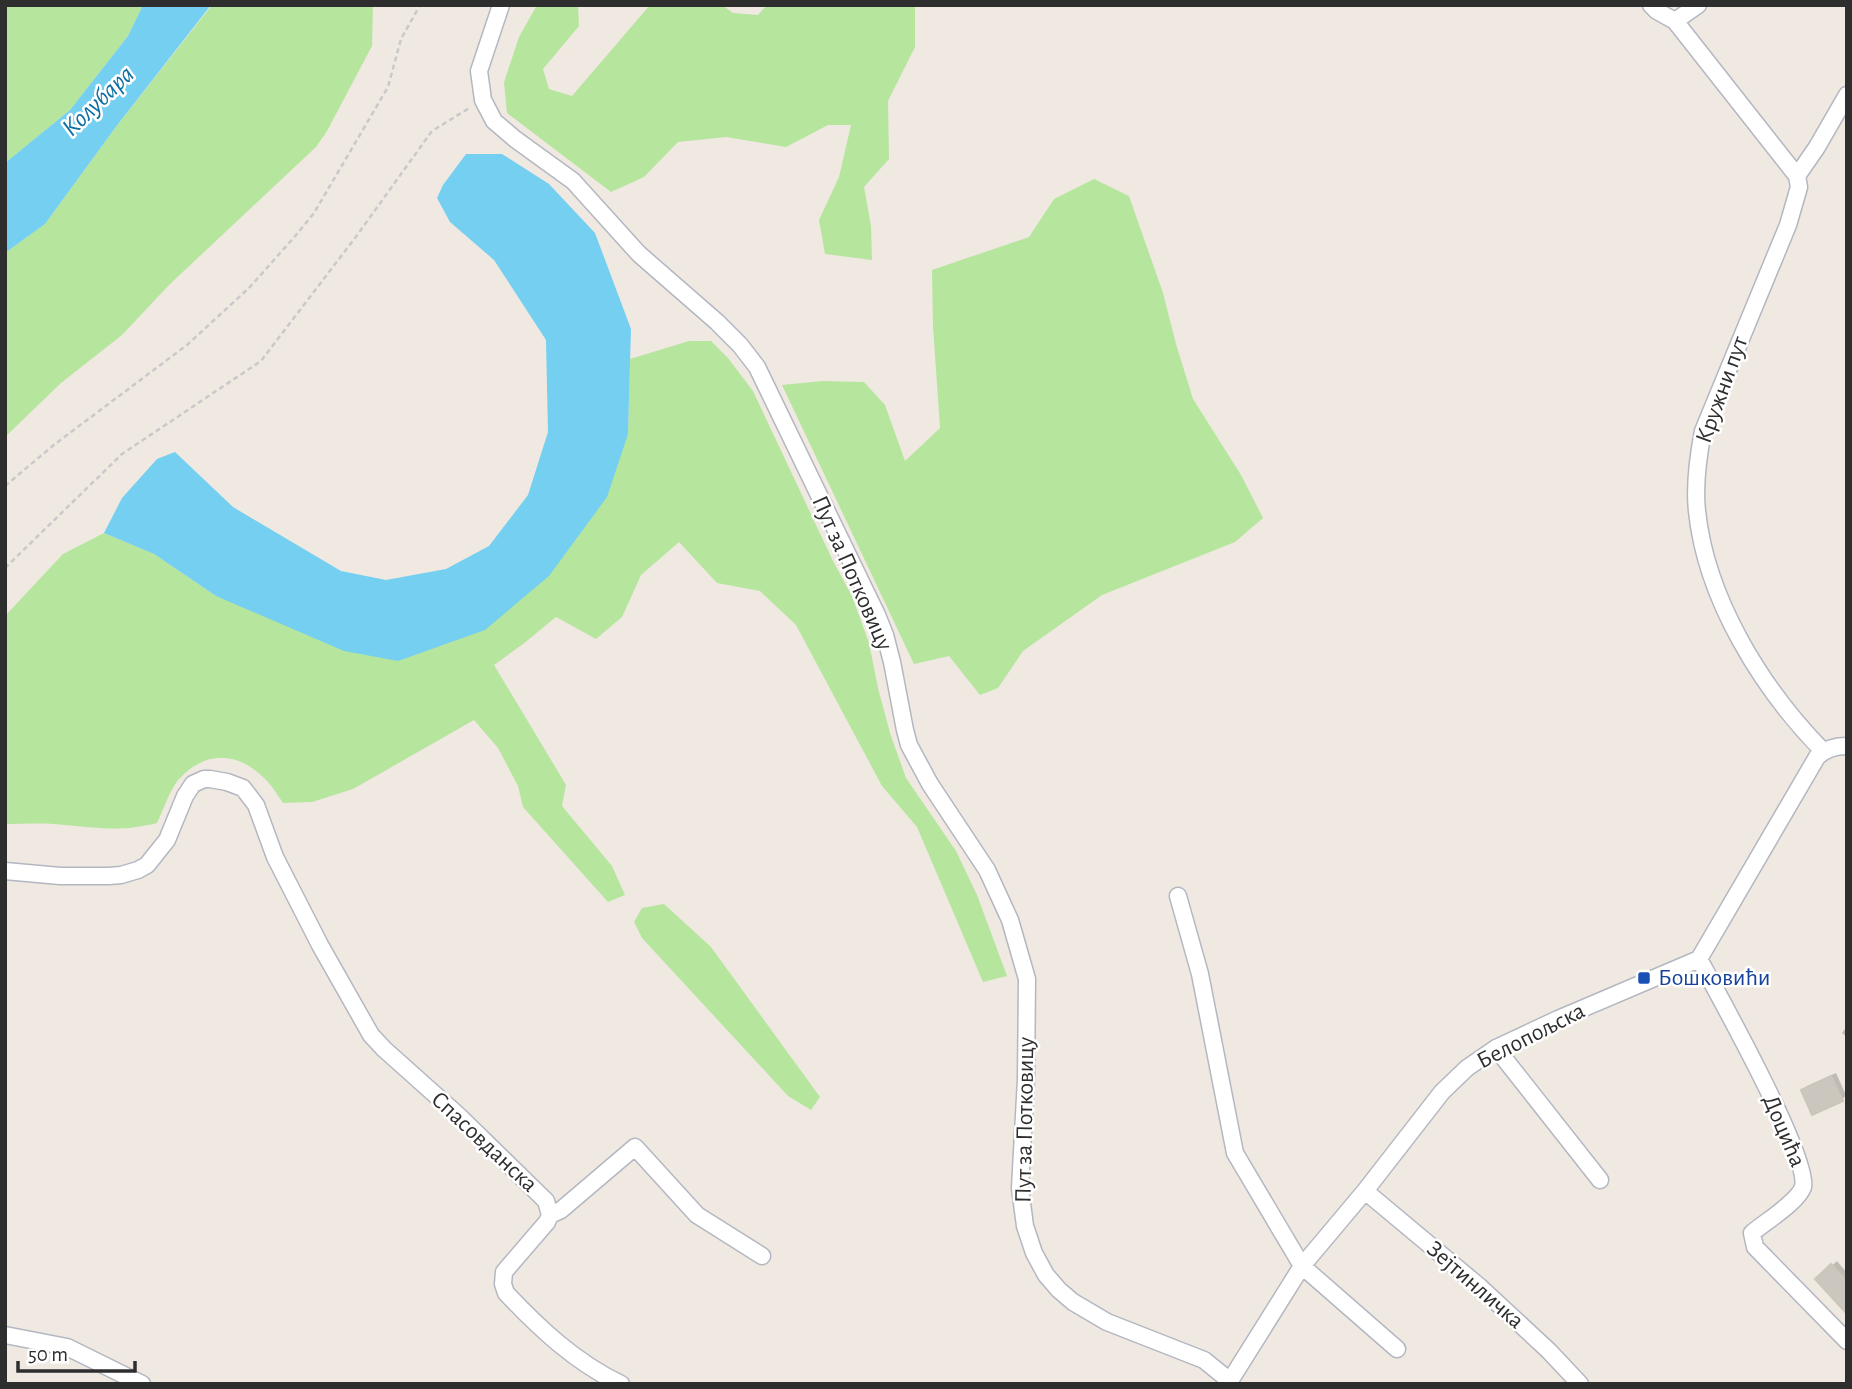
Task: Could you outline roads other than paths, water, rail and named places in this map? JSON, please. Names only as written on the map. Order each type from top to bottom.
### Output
[{"type":"street","points":[[1651,5],[1675,21],[1797,176],[1847,95]]},
{"type":"street","points":[[1675,21],[1698,5]]},
{"type":"street","name":"Пут за Потковицу","points":[[498,9],[479,71],[483,100],[494,121],[573,181],[639,254],[718,322],[757,367],[885,635],[909,745],[930,783],[987,870],[1010,920],[1027,979],[1026,1079],[1020,1188],[1025,1226],[1034,1253],[1046,1275],[1073,1302],[1107,1322],[1204,1360],[1229,1382]]},
{"type":"street","name":"Кружни пут","points":[[1797,176],[1799,187],[1788,225],[1703,431],[1698,457],[1697,511],[1709,564],[1734,628],[1769,687],[1823,751]]},
{"type":"street","points":[[1699,958],[1811,766],[1823,751],[1847,746]]},
{"type":"street","name":"Спасовданска","points":[[5,871],[60,876],[109,876],[138,870],[152,859],[167,840],[185,796],[193,784],[204,779],[227,782],[243,788],[256,805],[275,857],[320,945],[371,1035],[459,1116],[542,1196],[549,1206],[550,1215],[542,1229],[504,1272],[503,1284],[506,1293],[576,1357],[621,1384]]},
{"type":"street","points":[[1178,896],[1200,974],[1235,1153],[1302,1266],[1397,1349]]},
{"type":"street","name":"Белопољска","points":[[1229,1382],[1302,1266],[1442,1092],[1467,1068],[1496,1048],[1699,958]]},
{"type":"street","name":"Доцића","points":[[1699,958],[1787,1130],[1804,1177],[1799,1196],[1752,1233],[1755,1247],[1847,1341]]},
{"type":"street","points":[[1496,1048],[1600,1180]]},
{"type":"street","points":[[550,1215],[561,1210],[635,1147],[697,1214],[762,1256]]},
{"type":"street","name":"Зејтинличка","points":[[1365,1191],[1480,1287],[1549,1351],[1580,1384]]},
{"type":"street","points":[[5,1335],[66,1347],[142,1384]]},
{"type":"water","name":"Колубара","points":[[143,5],[211,5],[115,128],[45,224],[5,253],[5,163],[70,110],[128,36]]},
{"type":"water","points":[[466,154],[502,154],[549,184],[595,233],[631,329],[628,434],[607,497],[549,576],[485,630],[398,661],[344,651],[216,596],[154,554],[104,533],[122,498],[157,459],[175,452],[233,507],[341,571],[386,580],[446,569],[489,546],[528,495],[548,432],[546,340],[494,260],[450,222],[437,198],[443,185]]},
{"type":"place","name":"Бошковићи","points":[[1644,978]]}]
